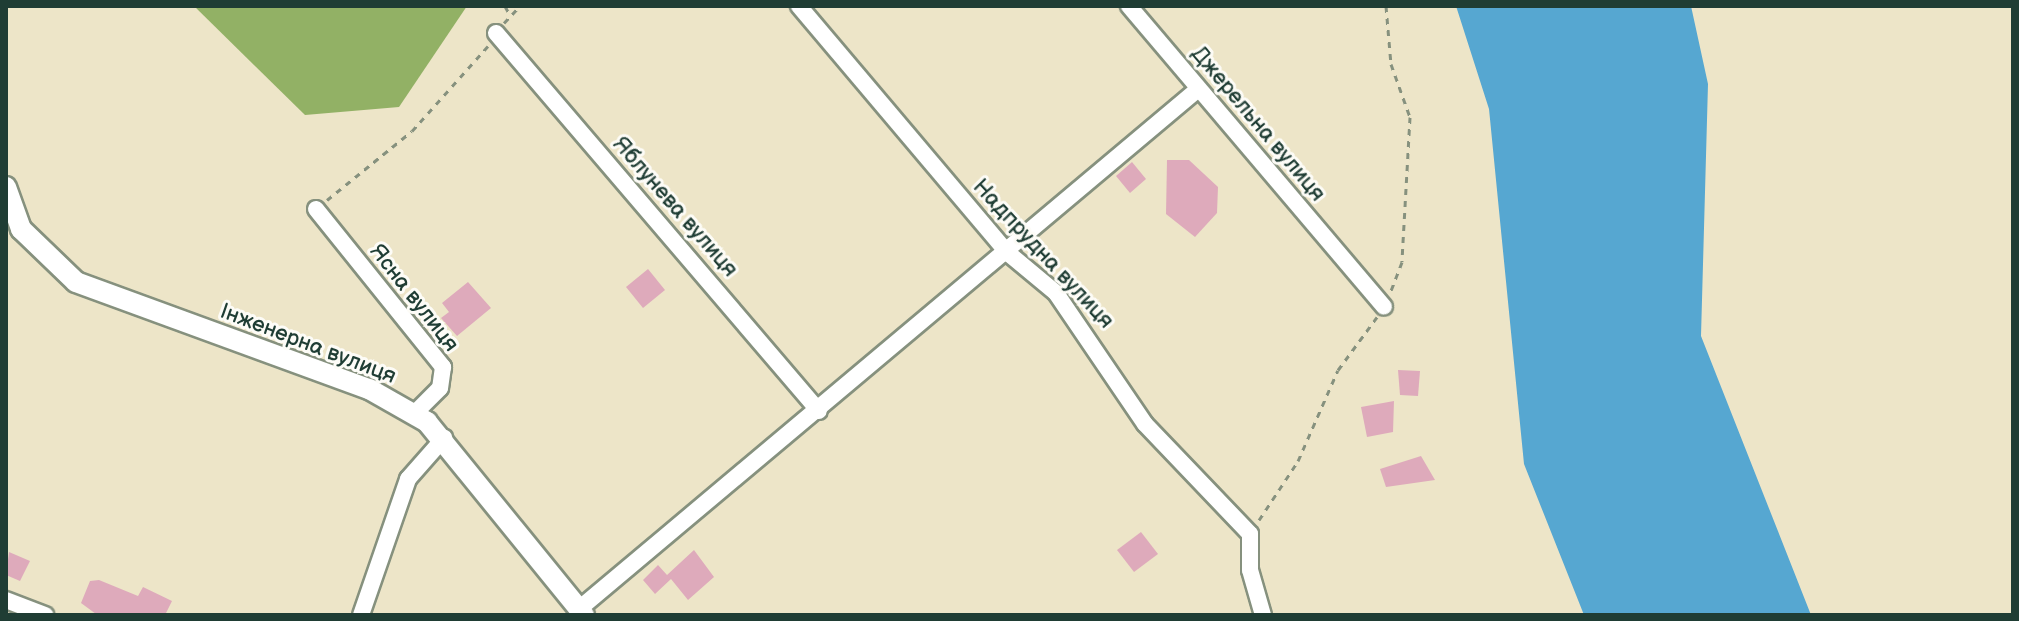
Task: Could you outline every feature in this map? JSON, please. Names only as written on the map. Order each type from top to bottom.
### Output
[{"type":"street","name":"Надпрудна вулиця","points":[[799,6],[1008,253],[1056,293],[1145,424],[1250,534],[1250,570],[1263,615]]},
{"type":"street","name":"Джерельна вулиця","points":[[1129,6],[1196,91],[1384,307]]},
{"type":"street","name":"Яблунева вулиця","points":[[496,33],[819,411]]},
{"type":"street","points":[[582,612],[1196,91]]},
{"type":"street","name":"Інженерна вулиця","points":[[7,205],[37,250],[76,282],[369,389],[414,414],[444,438],[582,612]]},
{"type":"street","name":"Ясна вулиця","points":[[316,209],[443,367],[440,388],[414,414]]},
{"type":"street","points":[[361,615],[408,479],[444,438]]},
{"type":"street","points":[[6,600],[45,615]]},
{"type":"path","points":[[505,6],[510,15]]},
{"type":"path","points":[[316,209],[412,131],[470,74],[496,33],[520,6]]},
{"type":"green space","points":[[194,6],[467,6],[399,107],[305,115]]},
{"type":"water","points":[[1456,6],[1691,6],[1708,84],[1701,336],[1811,615],[1584,615],[1524,464],[1489,109]]},
{"type":"building","points":[[1167,160],[1189,160],[1218,187],[1217,213],[1195,237],[1166,214]]},
{"type":"building","points":[[1132,162],[1146,179],[1130,193],[1116,176]]},
{"type":"building","points":[[648,269],[665,290],[643,308],[626,287]]},
{"type":"building","points":[[468,282],[491,308],[457,336],[441,318],[449,312],[442,303]]},
{"type":"building","points":[[1398,370],[1420,371],[1418,396],[1400,395]]},
{"type":"building","points":[[1394,401],[1393,432],[1367,437],[1361,407]]},
{"type":"building","points":[[1421,456],[1435,480],[1386,487],[1380,469]]},
{"type":"building","points":[[1141,532],[1158,554],[1134,572],[1117,550]]},
{"type":"building","points":[[694,550],[714,577],[688,600],[671,579],[655,594],[643,580],[658,565],[667,575]]},
{"type":"building","points":[[9,552],[30,561],[20,581],[6,575]]},
{"type":"building","points":[[99,580],[138,596],[143,587],[172,601],[165,615],[96,614],[81,603],[90,581]]}]
